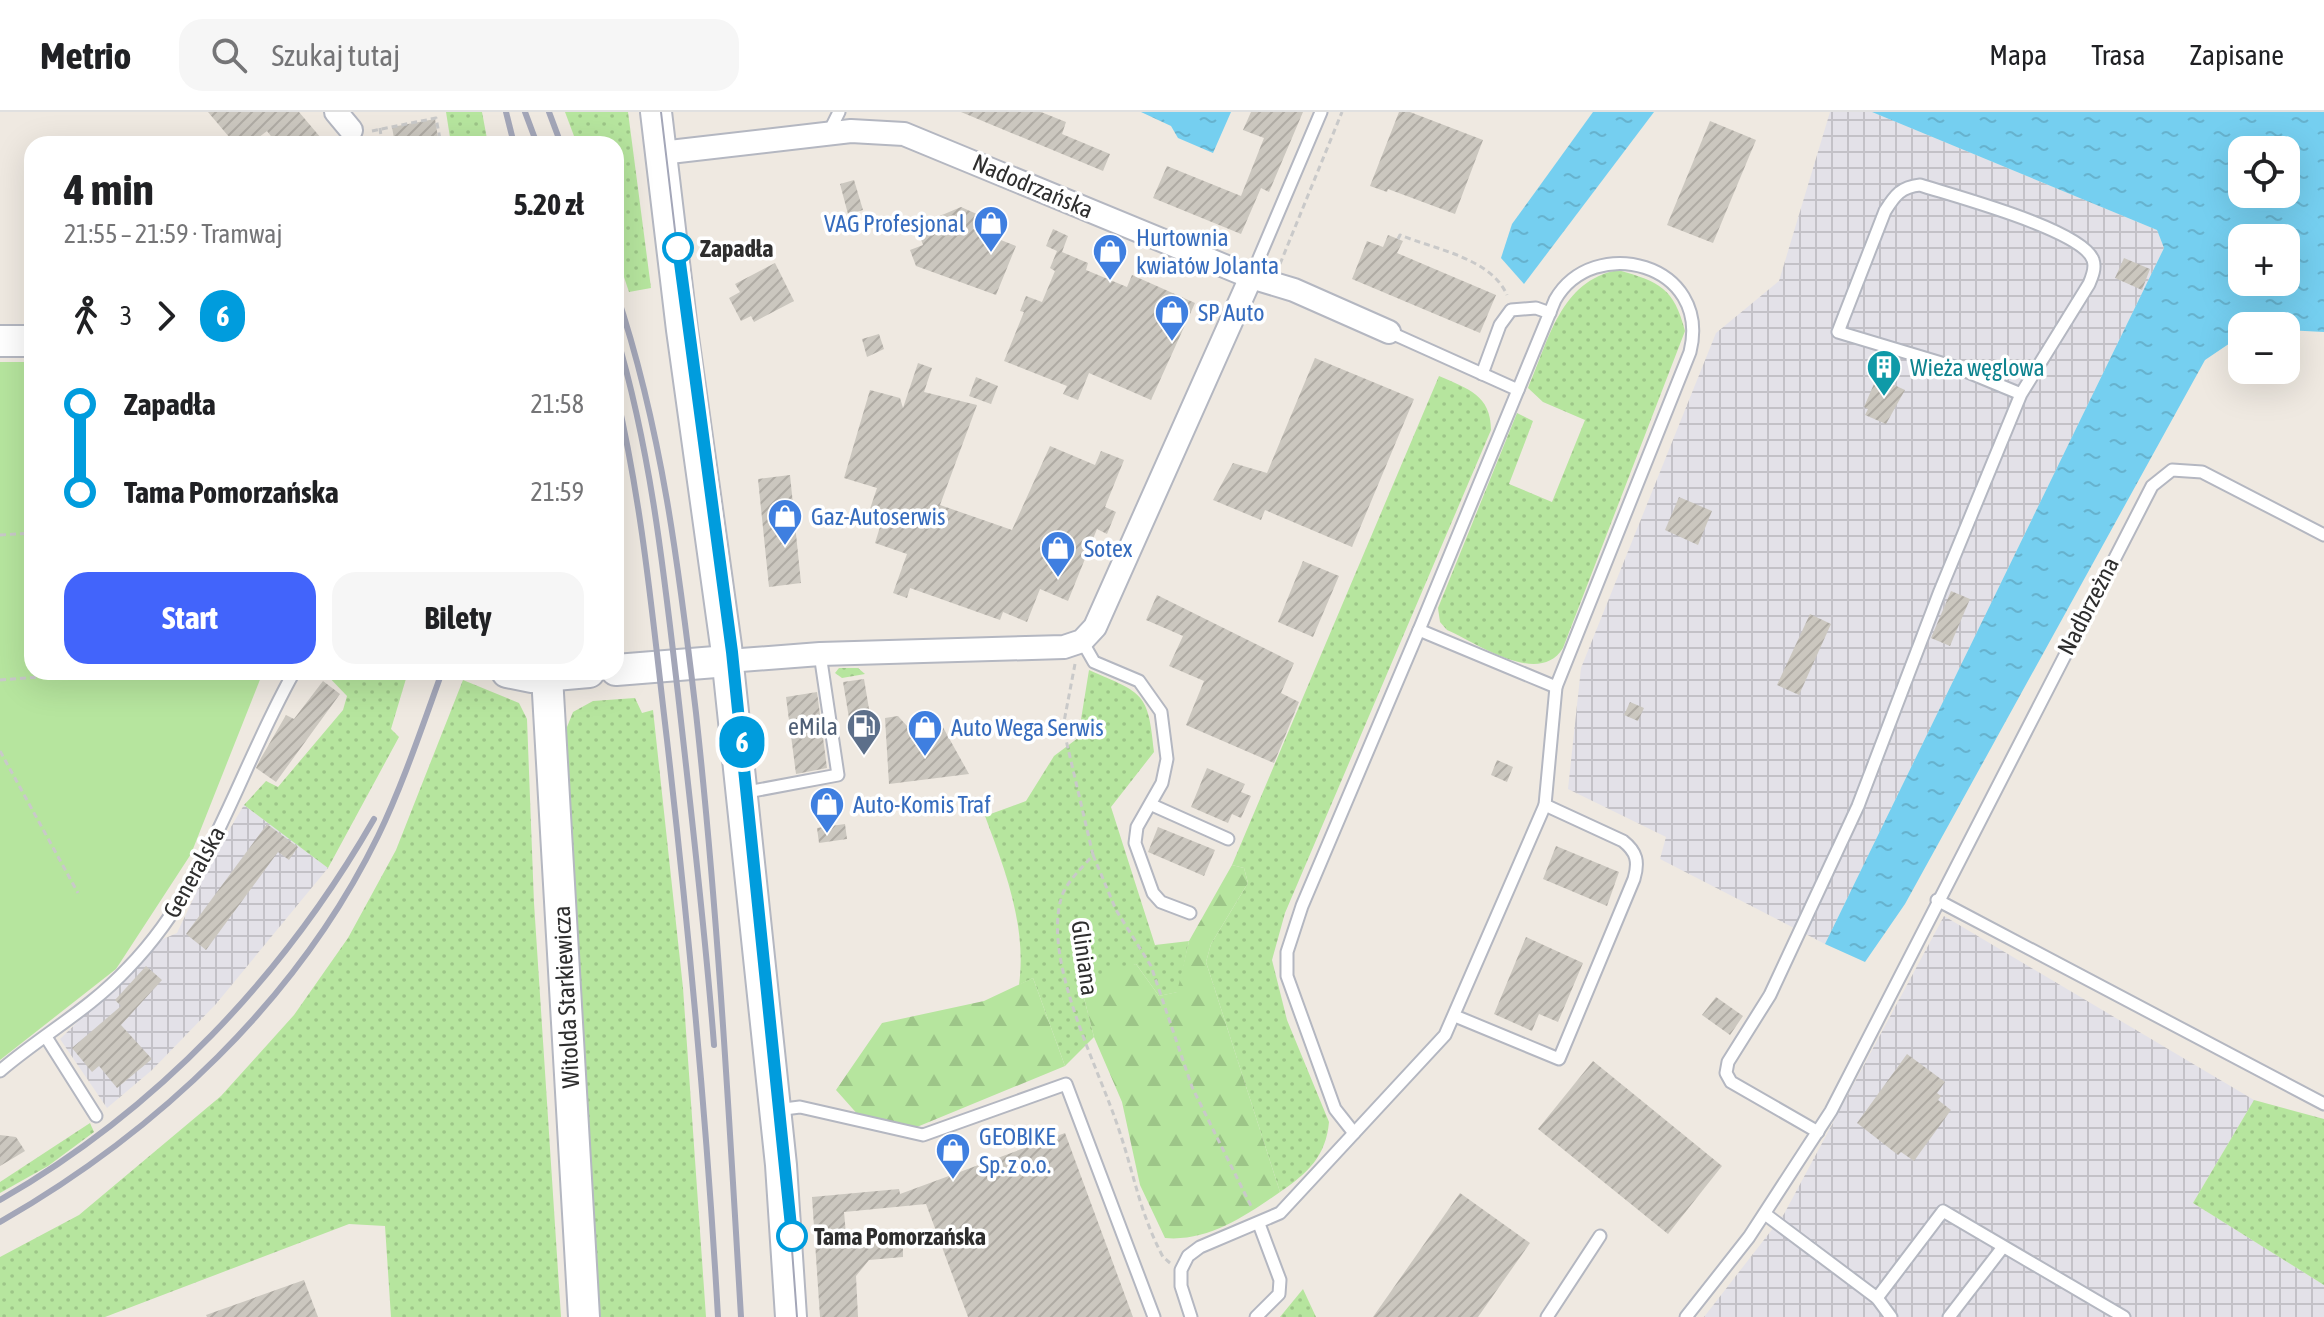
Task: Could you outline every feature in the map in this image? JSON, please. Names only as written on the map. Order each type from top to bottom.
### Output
[{"type":"street","points":[[336,112],[359,131]]},
{"type":"street","points":[[656,112],[728,661],[775,1110],[791,1317]]},
{"type":"street","name":"Nadodrzańska","points":[[661,153],[829,133],[886,131],[921,139],[1251,277],[1294,290],[1389,332]]},
{"type":"street","points":[[624,669],[820,654],[1064,647],[1082,641],[1095,627],[1251,277]]},
{"type":"street","points":[[0,341],[24,341]]},
{"type":"street","name":"Witolda Starkiewicza","points":[[547,680],[584,1317]]},
{"type":"lane","points":[[829,133],[839,112]]},
{"type":"lane","points":[[1251,277],[1321,112]]},
{"type":"lane","points":[[1818,1132],[1731,1082],[1726,1073],[1728,1062],[1770,995],[1858,806],[1940,591],[2021,394],[2089,284],[2093,259],[2074,238],[2059,232],[1920,185],[1907,186],[1894,195],[1885,211],[1838,332],[1958,368],[2021,394]]},
{"type":"lane","points":[[1191,1317],[1181,1286],[1181,1270],[1188,1256],[1200,1247],[1259,1224],[1290,1204],[1431,1053],[1455,1016],[1545,805],[1556,687],[1690,352],[1695,318],[1690,304],[1668,279],[1639,266],[1618,263],[1595,267],[1570,280],[1561,289],[1302,906],[1287,952],[1287,976],[1335,1109],[1354,1133]]},
{"type":"lane","points":[[1482,374],[1500,325],[1511,310],[1536,308],[1550,313]]},
{"type":"lane","points":[[1389,332],[1518,390]]},
{"type":"lane","name":"Nadbrzeżna","points":[[1686,1317],[1765,1214],[1831,1111],[2152,486],[2172,470],[2191,469],[2324,535]]},
{"type":"lane","points":[[1419,630],[1556,687]]},
{"type":"lane","points":[[1082,641],[1094,662],[1139,681],[1161,712],[1167,759],[1162,783],[1137,827],[1135,843],[1153,893],[1161,902],[1190,913]]},
{"type":"lane","points":[[742,793],[838,775],[820,654]]},
{"type":"lane","name":"Generalska","points":[[0,1071],[46,1037],[129,967],[177,906],[208,854],[260,734],[290,680]]},
{"type":"lane","points":[[1152,805],[1228,839]]},
{"type":"lane","points":[[1455,1016],[1559,1059],[1565,1046],[1638,867],[1634,850],[1623,841],[1545,805]]},
{"type":"lane","points":[[1937,900],[2324,1104]]},
{"type":"lane","points":[[46,1037],[96,1116]]},
{"type":"lane","points":[[775,1110],[800,1107],[923,1135],[1066,1084],[1154,1317]]},
{"type":"lane","points":[[1877,1298],[1943,1211],[2124,1317]]},
{"type":"lane","points":[[1765,1214],[1877,1298],[1891,1317]]},
{"type":"lane","points":[[1256,1317],[1279,1294],[1280,1280],[1259,1224]]},
{"type":"lane","points":[[1547,1317],[1600,1236]]},
{"type":"lane","points":[[1949,1317],[2003,1247]]},
{"type":"path","points":[[1281,271],[1280,262],[1342,112]]},
{"type":"path","points":[[359,131],[436,118],[439,136]]},
{"type":"path","points":[[380,128],[381,136]]},
{"type":"path","points":[[1398,239],[1400,235],[1490,272],[1506,292],[1511,310]]},
{"type":"path","points":[[0,535],[24,534]]},
{"type":"path","points":[[1082,641],[1069,687],[1063,727],[1093,855],[1116,910],[1151,966],[1192,1087],[1259,1224]]},
{"type":"path","points":[[0,680],[24,678]]},
{"type":"path","points":[[0,752],[78,893]]},
{"type":"path","name":"Gliniana","points":[[1093,855],[1061,899],[1061,954],[1077,1023],[1121,1134],[1136,1200],[1163,1257],[1181,1270]]},
{"type":"shaded area","points":[[1830,112],[1872,112],[2157,230],[2164,248],[1825,944],[1660,859],[1666,837],[1568,789],[1581,668],[1716,333],[1779,281]]},
{"type":"shaded area","points":[[244,805],[328,868],[216,1004],[152,1070],[107,1108],[60,1039],[163,939],[177,933],[213,857]]},
{"type":"shaded area","points":[[1944,916],[2254,1100],[2193,1203],[2324,1285],[2324,1317],[1704,1317],[1784,1214]]},
{"type":"green space","points":[[446,112],[482,112],[486,136],[450,136]]},
{"type":"green space","points":[[565,112],[628,112],[651,288],[629,292],[624,277],[624,136],[574,136]]},
{"type":"green space","points":[[1618,270],[1655,283],[1663,289],[1676,305],[1685,331],[1563,648],[1552,659],[1539,664],[1508,659],[1447,630],[1440,622],[1438,608],[1517,413],[1533,421],[1509,484],[1552,502],[1585,420],[1543,402],[1528,388],[1550,332],[1570,300],[1582,286],[1598,276]]},
{"type":"green space","points":[[0,362],[24,362],[24,680],[260,680],[191,854],[116,969],[0,1060]]},
{"type":"green space","points":[[1439,376],[1468,390],[1482,401],[1490,418],[1491,430],[1285,913],[1272,960],[1287,1020],[1329,1122],[1324,1145],[1314,1163],[1280,1192],[1206,962],[1211,944],[1248,883],[1244,868],[1232,865]]},
{"type":"green space","points":[[839,668],[858,668],[865,674],[842,678],[835,673]]},
{"type":"green space","points":[[1089,670],[1122,684],[1145,706],[1154,752],[1111,807],[1155,945],[1189,941],[1178,992],[1159,996],[1136,964],[1081,986],[1094,1037],[1065,1066],[1033,978],[1019,985],[1021,963],[1017,920],[1007,878],[985,816],[1026,801],[1054,756],[1078,738]]},
{"type":"green space","points":[[332,680],[406,680],[391,729],[399,737],[328,868],[244,805],[266,781],[278,787],[343,710],[347,696]]},
{"type":"green space","points":[[463,680],[519,703],[527,719],[534,903],[561,1317],[391,1317],[385,1226],[349,1224],[105,1317],[0,1317],[0,1257],[79,1215],[221,1096],[294,1015],[348,938],[396,850]]},
{"type":"green space","points":[[635,698],[642,713],[653,710],[683,988],[706,1317],[599,1317],[565,732],[573,712],[593,701]]},
{"type":"green space","points":[[1232,865],[1244,868],[1248,883],[1211,944],[1206,962],[1280,1192],[1240,1218],[1212,1231],[1196,1236],[1165,1238],[1140,1185],[1122,1102],[1094,1037],[1081,986],[1109,970],[1136,964],[1159,996],[1177,992],[1189,941]]},
{"type":"green space","points":[[1033,978],[1065,1066],[912,1129],[860,1117],[836,1090],[882,1023],[984,1001]]},
{"type":"green space","points":[[2254,1100],[2324,1119],[2324,1285],[2193,1203]]},
{"type":"green space","points":[[90,1123],[94,1132],[48,1166],[0,1193],[0,1182]]},
{"type":"green space","points":[[1303,1289],[1316,1317],[1280,1317]]},
{"type":"water","points":[[1141,112],[1231,112],[1213,153],[1178,138],[1171,126]]},
{"type":"water","points":[[1593,112],[1654,112],[1524,284],[1501,258],[1512,224]]},
{"type":"water","points":[[1872,112],[2324,112],[2324,332],[2300,331],[2300,312],[2228,312],[2228,344],[2205,360],[1905,904],[1865,962],[1825,944],[2164,248],[2157,230]]},
{"type":"building","points":[[208,112],[299,112],[319,136],[271,136],[267,131],[260,136],[228,136]]},
{"type":"building","points":[[961,112],[1041,112],[1066,122],[1062,134],[1110,154],[1103,171]]},
{"type":"building","points":[[1251,112],[1303,112],[1269,192],[1261,188],[1241,234],[1153,198],[1167,166],[1241,196],[1264,138],[1243,130]]},
{"type":"building","points":[[1399,112],[1410,112],[1483,140],[1455,214],[1388,189],[1387,192],[1370,186]]},
{"type":"building","points":[[435,119],[438,136],[394,136],[392,127]]},
{"type":"building","points":[[1710,121],[1756,140],[1713,243],[1667,225]]},
{"type":"building","points":[[854,180],[863,210],[848,214],[840,184]]},
{"type":"building","points":[[961,207],[979,215],[973,229],[1016,246],[996,295],[916,266],[910,250],[923,245],[916,226]]},
{"type":"building","points":[[1053,229],[1068,236],[1062,252],[1088,263],[1086,270],[1127,287],[1132,275],[1195,303],[1151,400],[1089,373],[1078,400],[1063,394],[1067,386],[1004,361],[1024,312],[1020,311],[1026,296],[1042,302],[1055,271],[1050,268],[1057,251],[1046,246]]},
{"type":"building","points":[[1388,235],[1403,241],[1397,253],[1496,295],[1480,333],[1352,279],[1367,241],[1383,247]]},
{"type":"building","points":[[2124,258],[2150,269],[2142,290],[2115,278]]},
{"type":"building","points":[[775,263],[794,301],[754,322],[751,316],[741,321],[729,298],[740,292],[735,284]]},
{"type":"building","points":[[879,334],[884,349],[867,357],[862,339]]},
{"type":"building","points":[[1315,358],[1414,399],[1352,547],[1265,510],[1261,520],[1213,500],[1233,463],[1267,473]]},
{"type":"building","points":[[918,363],[932,368],[924,392],[977,405],[940,505],[1012,530],[1050,446],[1095,465],[1101,451],[1124,460],[1105,507],[1116,512],[1107,534],[1097,529],[1068,601],[1040,589],[1027,622],[1003,612],[1000,620],[910,588],[907,598],[893,593],[907,554],[875,543],[880,527],[866,521],[877,488],[844,478],[870,390],[900,398],[903,408]]},
{"type":"building","points":[[976,377],[998,386],[991,404],[969,396]]},
{"type":"building","name":"Wieża węglowa","points":[[1877,377],[1905,390],[1886,424],[1865,415],[1868,409],[1864,407]]},
{"type":"building","points":[[790,475],[801,583],[769,587],[758,479]]},
{"type":"building","points":[[1679,497],[1712,511],[1698,545],[1665,530]]},
{"type":"building","points":[[1303,561],[1339,576],[1313,637],[1278,622]]},
{"type":"building","points":[[1951,591],[1970,599],[1950,646],[1931,638]]},
{"type":"building","points":[[1157,595],[1294,663],[1281,693],[1299,702],[1274,763],[1186,725],[1204,681],[1169,666],[1183,636],[1146,620]]},
{"type":"building","points":[[1810,614],[1831,624],[1799,695],[1777,685]]},
{"type":"building","points":[[864,679],[870,715],[849,718],[843,682]]},
{"type":"building","points":[[323,681],[340,694],[276,782],[256,768],[286,715],[294,719]]},
{"type":"building","points":[[817,692],[827,768],[796,774],[786,697]]},
{"type":"building","points":[[1630,702],[1644,708],[1638,721],[1624,715]]},
{"type":"building","name":"Auto Wega Serwis","points":[[898,716],[907,726],[940,722],[969,774],[889,784],[885,718]]},
{"type":"building","points":[[1497,760],[1513,767],[1507,782],[1491,775]]},
{"type":"building","points":[[1207,768],[1245,784],[1241,792],[1251,796],[1241,818],[1232,814],[1228,823],[1191,807]]},
{"type":"building","points":[[267,824],[298,847],[289,860],[278,852],[206,950],[186,934]]},
{"type":"building","points":[[845,824],[847,839],[819,843],[817,828]]},
{"type":"building","points":[[1158,827],[1215,850],[1204,876],[1148,852]]},
{"type":"building","points":[[1556,846],[1619,872],[1607,906],[1543,879]]},
{"type":"building","points":[[1526,937],[1583,963],[1558,1022],[1539,1014],[1532,1031],[1494,1014]]},
{"type":"building","points":[[146,966],[162,980],[121,1025],[152,1059],[117,1088],[99,1066],[92,1072],[72,1048],[121,1006],[115,1000]]},
{"type":"building","points":[[1716,997],[1743,1016],[1730,1035],[1702,1015]]},
{"type":"building","points":[[1907,1054],[1945,1082],[1937,1093],[1941,1096],[1938,1100],[1951,1110],[1914,1161],[1901,1152],[1898,1155],[1857,1123]]},
{"type":"building","points":[[1593,1061],[1722,1166],[1668,1234],[1538,1129]]},
{"type":"building","points":[[1065,1133],[1133,1317],[968,1317],[926,1204],[844,1212],[847,1245],[903,1242],[903,1257],[869,1260],[856,1276],[858,1317],[820,1317],[812,1197],[899,1189],[900,1194]]},
{"type":"building","points":[[0,1135],[16,1137],[25,1151],[0,1166]]},
{"type":"building","points":[[1460,1193],[1530,1243],[1478,1317],[1373,1317]]},
{"type":"building","points":[[304,1280],[318,1317],[206,1315]]},
{"type":"tram line","points":[[661,112],[690,357],[732,652],[784,1141],[797,1317]]},
{"type":"tram line","name":"6","points":[[678,248],[690,357],[732,652],[792,1236]]},
{"type":"railway","points":[[506,112],[512,136]]},
{"type":"railway","points":[[525,112],[534,136]]},
{"type":"railway","points":[[549,112],[558,136]]},
{"type":"railway","points":[[624,318],[657,447],[690,659],[717,939],[741,1317]]},
{"type":"railway","points":[[624,363],[647,467],[661,558],[698,870],[714,1045]]},
{"type":"railway","points":[[624,431],[652,609],[675,812],[703,1100],[718,1317]]},
{"type":"railway","points":[[0,1222],[114,1147],[168,1104],[218,1057],[265,1006],[307,953],[345,896],[378,836],[439,680]]},
{"type":"railway","points":[[0,1200],[112,1125],[212,1035],[258,985],[300,932],[339,877],[374,819]]},
{"type":"place","name":"Zapadła","points":[[678,248]]},
{"type":"place","name":"VAG Profesjonal","points":[[991,254]]},
{"type":"place","name":"Hurtownia kwiatów Jolanta","points":[[1110,282]]},
{"type":"place","name":"SP Auto","points":[[1172,343]]},
{"type":"place","name":"Wieża węglowa","points":[[1884,398]]},
{"type":"place","name":"Gaz-Autoserwis","points":[[785,547]]},
{"type":"place","name":"Sotex","points":[[1058,579]]},
{"type":"place","name":"eMila","points":[[864,757]]},
{"type":"place","name":"Auto Wega Serwis","points":[[925,758]]},
{"type":"place","name":"Auto-Komis Traf","points":[[827,835]]},
{"type":"place","name":"GEOBIKE Sp. z o.o.","points":[[953,1181]]},
{"type":"place","name":"Tama Pomorzańska","points":[[792,1236]]}]
